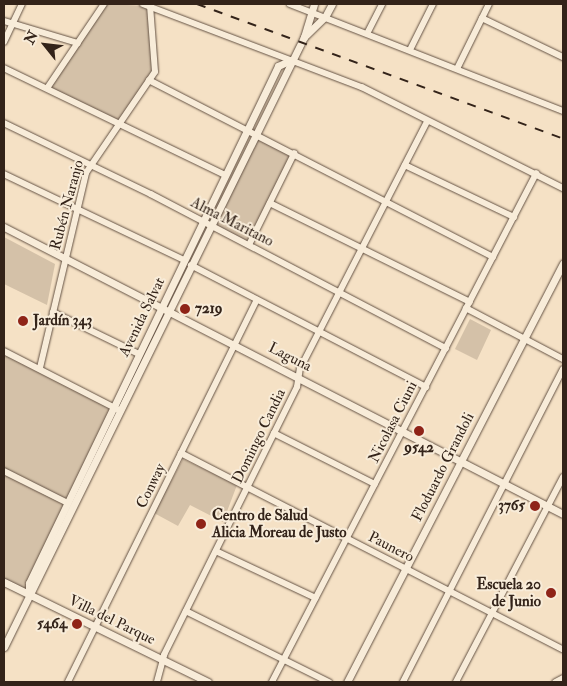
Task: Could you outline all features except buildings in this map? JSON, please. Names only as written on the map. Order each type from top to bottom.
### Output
[{"type":"street","points":[[4,42],[22,4]]},
{"type":"street","points":[[48,87],[104,4]]},
{"type":"street","points":[[143,4],[362,87],[427,122],[438,124],[563,188]]},
{"type":"street","points":[[290,4],[411,48],[457,69],[563,110]]},
{"type":"street","name":"Avenida Salvat","points":[[4,647],[121,411],[254,134],[304,36],[310,11],[314,4]]},
{"type":"street","name":"Avenida Salvat","points":[[304,36],[325,17],[332,4]]},
{"type":"street","points":[[368,32],[382,4]]},
{"type":"street","points":[[411,48],[432,4]]},
{"type":"street","points":[[457,69],[489,4]]},
{"type":"street","name":"Rubén Naranjo","points":[[40,368],[77,210],[90,164],[155,72],[150,6]]},
{"type":"street","points":[[482,18],[563,57]]},
{"type":"street","points":[[4,21],[78,43]]},
{"type":"street","name":"Avenida Salvat","points":[[29,594],[29,583],[278,66],[291,60]]},
{"type":"street","points":[[4,68],[119,121],[225,175]]},
{"type":"street","points":[[149,80],[493,257]]},
{"type":"street","name":"Domingo Candia","points":[[157,682],[186,611],[274,432],[318,333],[427,122]]},
{"type":"street","name":"Alma Maritano","points":[[4,123],[90,164],[446,348]]},
{"type":"street","points":[[249,245],[294,154]]},
{"type":"street","points":[[405,165],[514,217]]},
{"type":"street","points":[[4,174],[184,260]]},
{"type":"street","name":"Nicolasa Ciuni","points":[[272,682],[536,174]]},
{"type":"street","points":[[270,203],[470,302]]},
{"type":"street","name":"Laguna","points":[[4,228],[162,306],[563,514]]},
{"type":"street","name":"Floduardo Grandoli","points":[[347,682],[563,263]]},
{"type":"street","points":[[191,265],[318,333],[426,387]]},
{"type":"street","name":"Conway","points":[[68,682],[257,300]]},
{"type":"street","points":[[466,308],[563,359]]},
{"type":"street","points":[[53,312],[139,354]]},
{"type":"street","points":[[4,351],[121,411]]},
{"type":"street","points":[[403,682],[563,370]]},
{"type":"street","points":[[274,432],[375,484]]},
{"type":"street","name":"Paunero","points":[[181,453],[563,649]]},
{"type":"street","points":[[4,471],[68,502]]},
{"type":"street","points":[[456,682],[563,477]]},
{"type":"street","points":[[216,551],[316,598]]},
{"type":"street","name":"Villa del Parque","points":[[4,582],[208,682]]},
{"type":"street","points":[[186,611],[329,682]]},
{"type":"street","points":[[555,682],[563,678]]},
{"type":"shaded area","points":[[104,4],[150,6],[155,72],[119,121],[48,87]]},
{"type":"shaded area","points":[[256,139],[290,155],[248,242],[214,225]]},
{"type":"shaded area","points":[[4,237],[55,264],[47,305],[4,284]]},
{"type":"shaded area","points":[[470,319],[491,330],[477,360],[455,349]]},
{"type":"shaded area","points":[[4,351],[113,407],[29,594],[4,582]]},
{"type":"shaded area","points":[[183,459],[237,485],[223,522],[190,505],[178,526],[154,513]]},
{"type":"railway","points":[[197,4],[563,139]]},
{"type":"place","name":"7219","points":[[185,309]]},
{"type":"place","name":"Jardín 343","points":[[23,321]]},
{"type":"place","name":"9542","points":[[419,431]]},
{"type":"place","name":"3765","points":[[535,506]]},
{"type":"place","name":"Centro de Salud Alicia Moreau de Justo","points":[[201,524]]},
{"type":"place","name":"Escuela 20 de Junio","points":[[551,593]]},
{"type":"place","name":"5464","points":[[77,624]]}]
